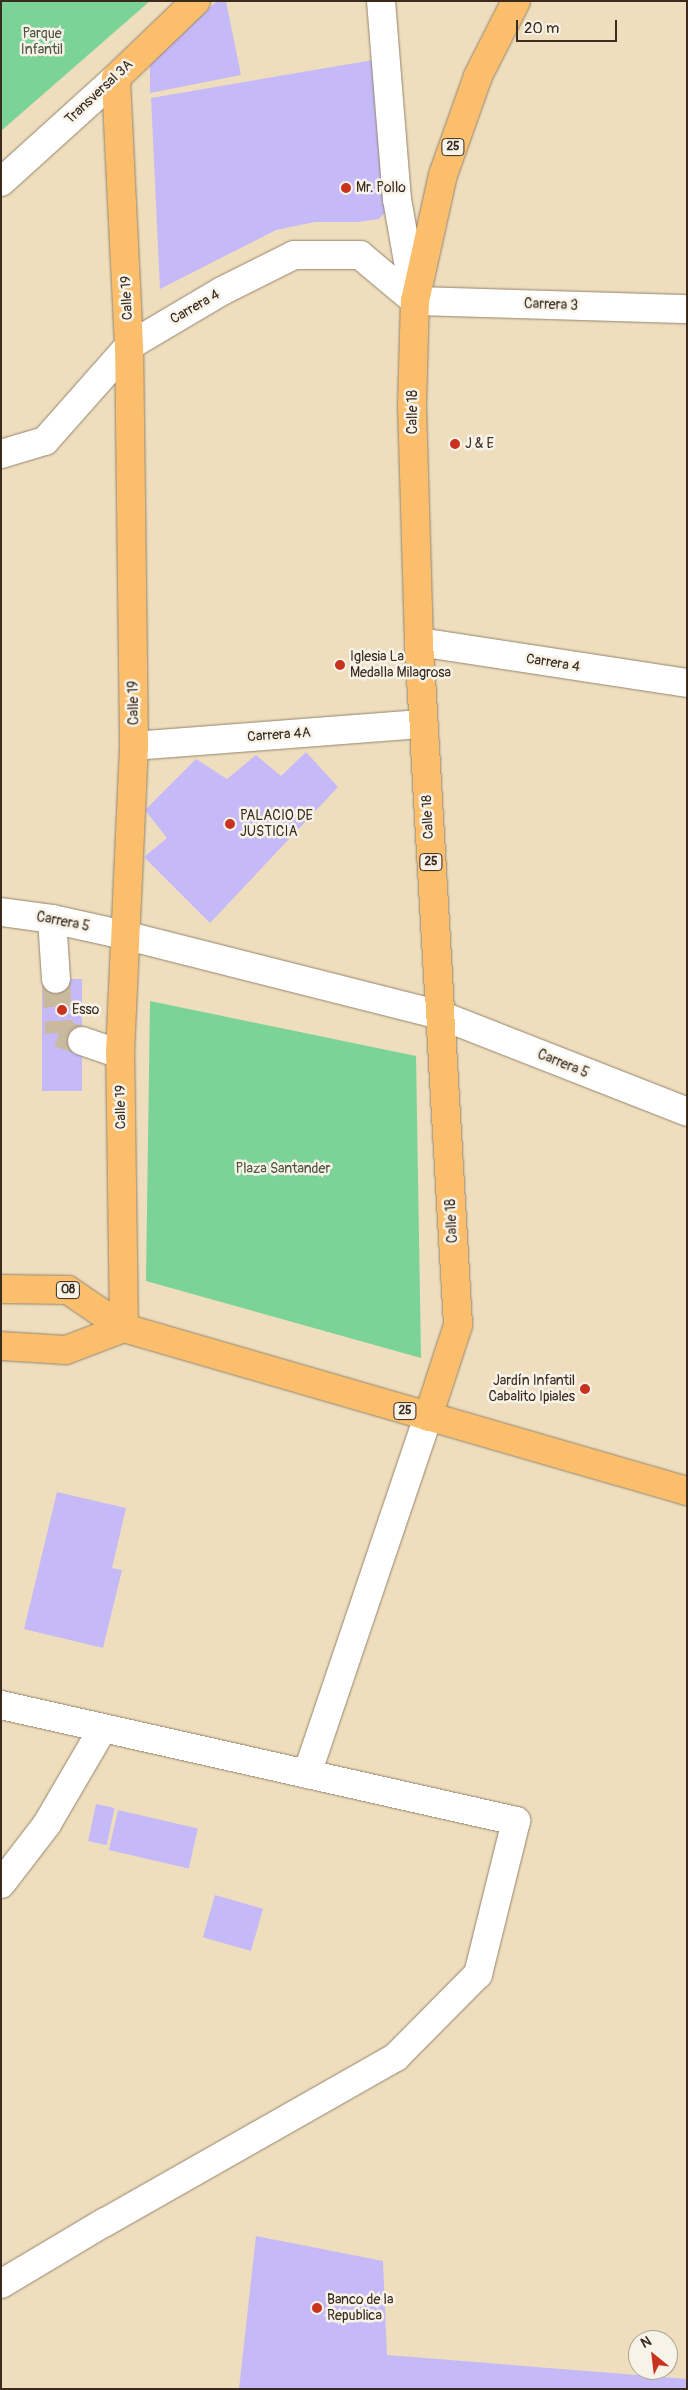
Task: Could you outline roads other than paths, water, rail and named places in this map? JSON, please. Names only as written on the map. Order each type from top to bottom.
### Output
[{"type":"main road","name":"Transversal 3A","points":[[116,78],[196,1]]},
{"type":"main road","name":"Calle 18","points":[[428,1417],[458,1325],[419,642],[412,406],[415,301],[443,175],[478,76],[516,1]]},
{"type":"main road","name":"Calle 19","points":[[116,78],[129,346],[134,746],[120,1054],[124,1328]]},
{"type":"main road","name":"08","points":[[1,1289],[68,1290],[124,1328]]},
{"type":"main road","name":"25","points":[[124,1328],[687,1491]]},
{"type":"main road","points":[[1,1346],[66,1350],[124,1328]]},
{"type":"street","name":"Calle 18","points":[[381,1],[397,198],[415,301]]},
{"type":"street","name":"Transversal 3A","points":[[1,182],[116,78]]},
{"type":"street","name":"Carrera 4","points":[[1,454],[45,441],[129,346],[222,291],[294,255],[360,255],[415,301]]},
{"type":"street","name":"Carrera 3","points":[[415,301],[687,309]]},
{"type":"street","name":"Carrera 4","points":[[419,642],[687,683]]},
{"type":"street","name":"Carrera 4A","points":[[134,746],[423,724]]},
{"type":"street","name":"Carrera 5","points":[[1,912],[52,919],[124,935],[440,1015],[687,1112]]},
{"type":"street","points":[[52,919],[56,979]]},
{"type":"street","points":[[82,1041],[120,1054]]},
{"type":"street","points":[[307,1774],[428,1417]]},
{"type":"street","points":[[1,1704],[516,1821],[478,1974],[396,2057],[105,2222],[1,2284]]},
{"type":"street","points":[[1,1884],[47,1824],[103,1728]]},
{"type":"tunnel","points":[[56,979],[59,1033],[82,1041]]},
{"type":"place","name":"Mr. Pollo","points":[[346,188]]},
{"type":"place","name":"J & E","points":[[455,444]]},
{"type":"place","name":"Iglesia La Medalla Milagrosa","points":[[340,665]]},
{"type":"place","name":"PALACIO DE JUSTICIA","points":[[230,824]]},
{"type":"place","name":"Esso","points":[[62,1010]]},
{"type":"place","name":"Jardín Infantil Cabalito Ipiales","points":[[585,1389]]},
{"type":"place","name":"Banco de la Republica","points":[[317,2308]]},
{"type":"park label","name":"Parque Infantil","points":[[42,42]]},
{"type":"park label","name":"Plaza Santander","points":[[283,1169]]}]
